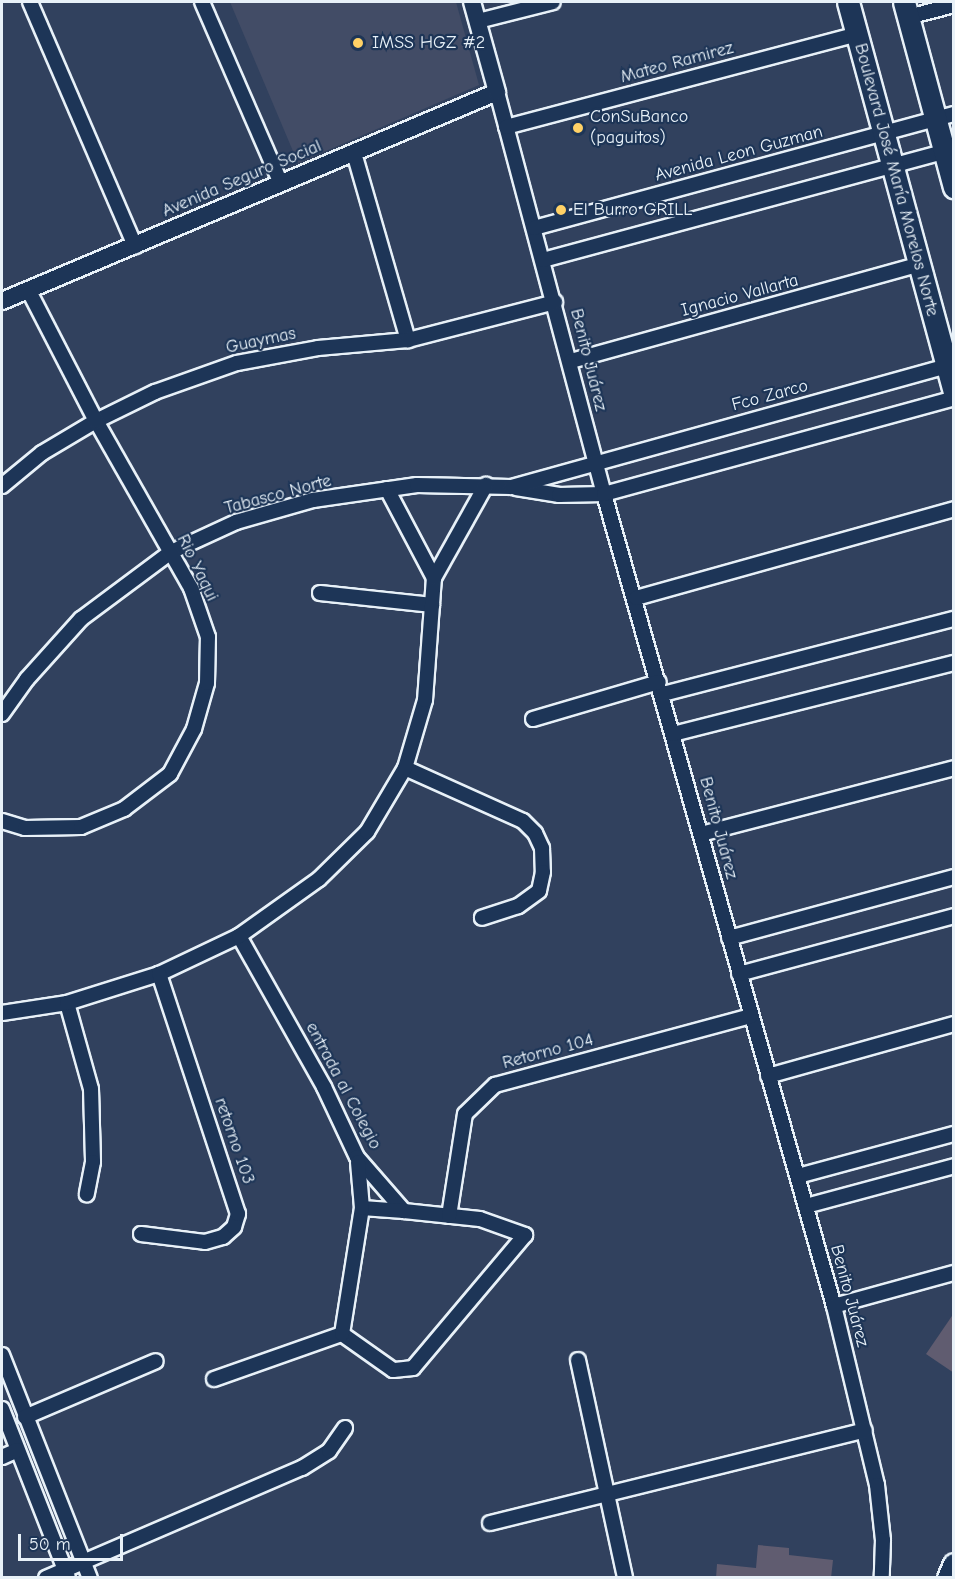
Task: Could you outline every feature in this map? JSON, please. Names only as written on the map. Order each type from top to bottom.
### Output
[{"type":"main road","name":"Boulevard José María Morelos Norte","points":[[848,2],[918,265],[950,365],[954,393]]},
{"type":"main road","points":[[906,9],[945,117],[954,187]]},
{"type":"main road","points":[[948,1578],[954,1564]]},
{"type":"street","points":[[30,2],[135,246]]},
{"type":"street","points":[[202,2],[281,184]]},
{"type":"street","points":[[472,2],[497,92]]},
{"type":"street","points":[[478,21],[553,2]]},
{"type":"street","points":[[906,9],[954,5]]},
{"type":"street","name":"Mateo Ramirez","points":[[506,127],[857,34]]},
{"type":"street","name":"Avenida Seguro Social","points":[[2,300],[497,92]]},
{"type":"street","name":"Benito Juárez","points":[[497,92],[571,361],[604,494],[636,598],[739,974],[834,1306],[865,1430],[883,1540],[882,1578]]},
{"type":"street","name":"Avenida Leon Guzman","points":[[534,228],[945,117]]},
{"type":"street","points":[[543,260],[949,150]]},
{"type":"street","points":[[354,153],[408,340]]},
{"type":"street","name":"Ignacio Vallarta","points":[[571,361],[918,265]]},
{"type":"street","name":"Rio Yaqui","points":[[2,821],[25,828],[81,826],[124,809],[170,774],[194,729],[207,683],[208,637],[191,588],[96,421],[28,289]]},
{"type":"street","name":"Guaymas","points":[[2,486],[42,453],[96,421],[155,392],[237,363],[318,348],[408,340],[555,302]]},
{"type":"street","name":"Fco Zarco","points":[[595,461],[950,365]]},
{"type":"street","points":[[511,487],[559,495],[604,494],[954,398]]},
{"type":"street","name":"Tabasco Norte","points":[[2,714],[27,679],[81,620],[171,552],[236,522],[313,500],[387,489],[445,483],[511,487],[595,461]]},
{"type":"street","points":[[4,1014],[67,1003],[159,974],[239,936],[319,879],[367,832],[405,768],[425,700],[434,578],[486,485]]},
{"type":"street","points":[[387,489],[434,578]]},
{"type":"street","points":[[636,598],[954,509]]},
{"type":"street","points":[[320,593],[432,605]]},
{"type":"street","points":[[533,719],[954,619]]},
{"type":"street","points":[[674,734],[954,663]]},
{"type":"street","points":[[405,768],[523,821],[535,832],[542,848],[543,872],[539,891],[518,906],[482,918]]},
{"type":"street","points":[[701,834],[954,768]]},
{"type":"street","points":[[729,938],[954,877]]},
{"type":"street","points":[[739,974],[954,916]]},
{"type":"street","name":"entrada al Colegio","points":[[239,936],[324,1087],[357,1157],[404,1211]]},
{"type":"street","name":"retorno 103","points":[[141,1234],[205,1242],[223,1237],[234,1227],[238,1214],[159,974]]},
{"type":"street","points":[[67,1003],[92,1089],[93,1162],[87,1194]]},
{"type":"street","name":"Retorno 104","points":[[450,1216],[465,1114],[495,1085],[751,1016]]},
{"type":"street","points":[[768,1076],[954,1024]]},
{"type":"street","points":[[798,1176],[954,1134]]},
{"type":"street","points":[[342,1334],[362,1208],[362,1176],[357,1157]]},
{"type":"street","points":[[806,1206],[954,1166]]},
{"type":"street","points":[[342,1334],[384,1365],[403,1370],[421,1362],[525,1235],[510,1227],[450,1216],[362,1208]]},
{"type":"street","points":[[834,1306],[954,1274]]},
{"type":"street","points":[[214,1379],[342,1334]]},
{"type":"street","points":[[2,1355],[90,1578]]},
{"type":"street","points":[[578,1360],[625,1578]]},
{"type":"street","points":[[25,1417],[156,1361]]},
{"type":"street","points":[[2,1409],[67,1574]]},
{"type":"street","points":[[46,1578],[67,1574],[83,1561],[302,1468],[329,1451],[345,1428]]},
{"type":"street","points":[[490,1523],[865,1430]]},
{"type":"street","points":[[2,1457],[18,1450]]},
{"type":"shaded area","name":"IMSS HGZ #2","points":[[230,2],[456,2],[479,85],[298,163]]},
{"type":"building","points":[[954,1313],[954,1373],[926,1354]]},
{"type":"building","points":[[758,1545],[789,1548],[789,1555],[833,1560],[831,1578],[716,1578],[717,1564],[756,1568]]},
{"type":"place","name":"IMSS HGZ #2","points":[[358,43]]},
{"type":"place","name":"ConSuBanco (paguitos)","points":[[578,128]]},
{"type":"place","name":"El Burro GRILL","points":[[561,210]]}]
